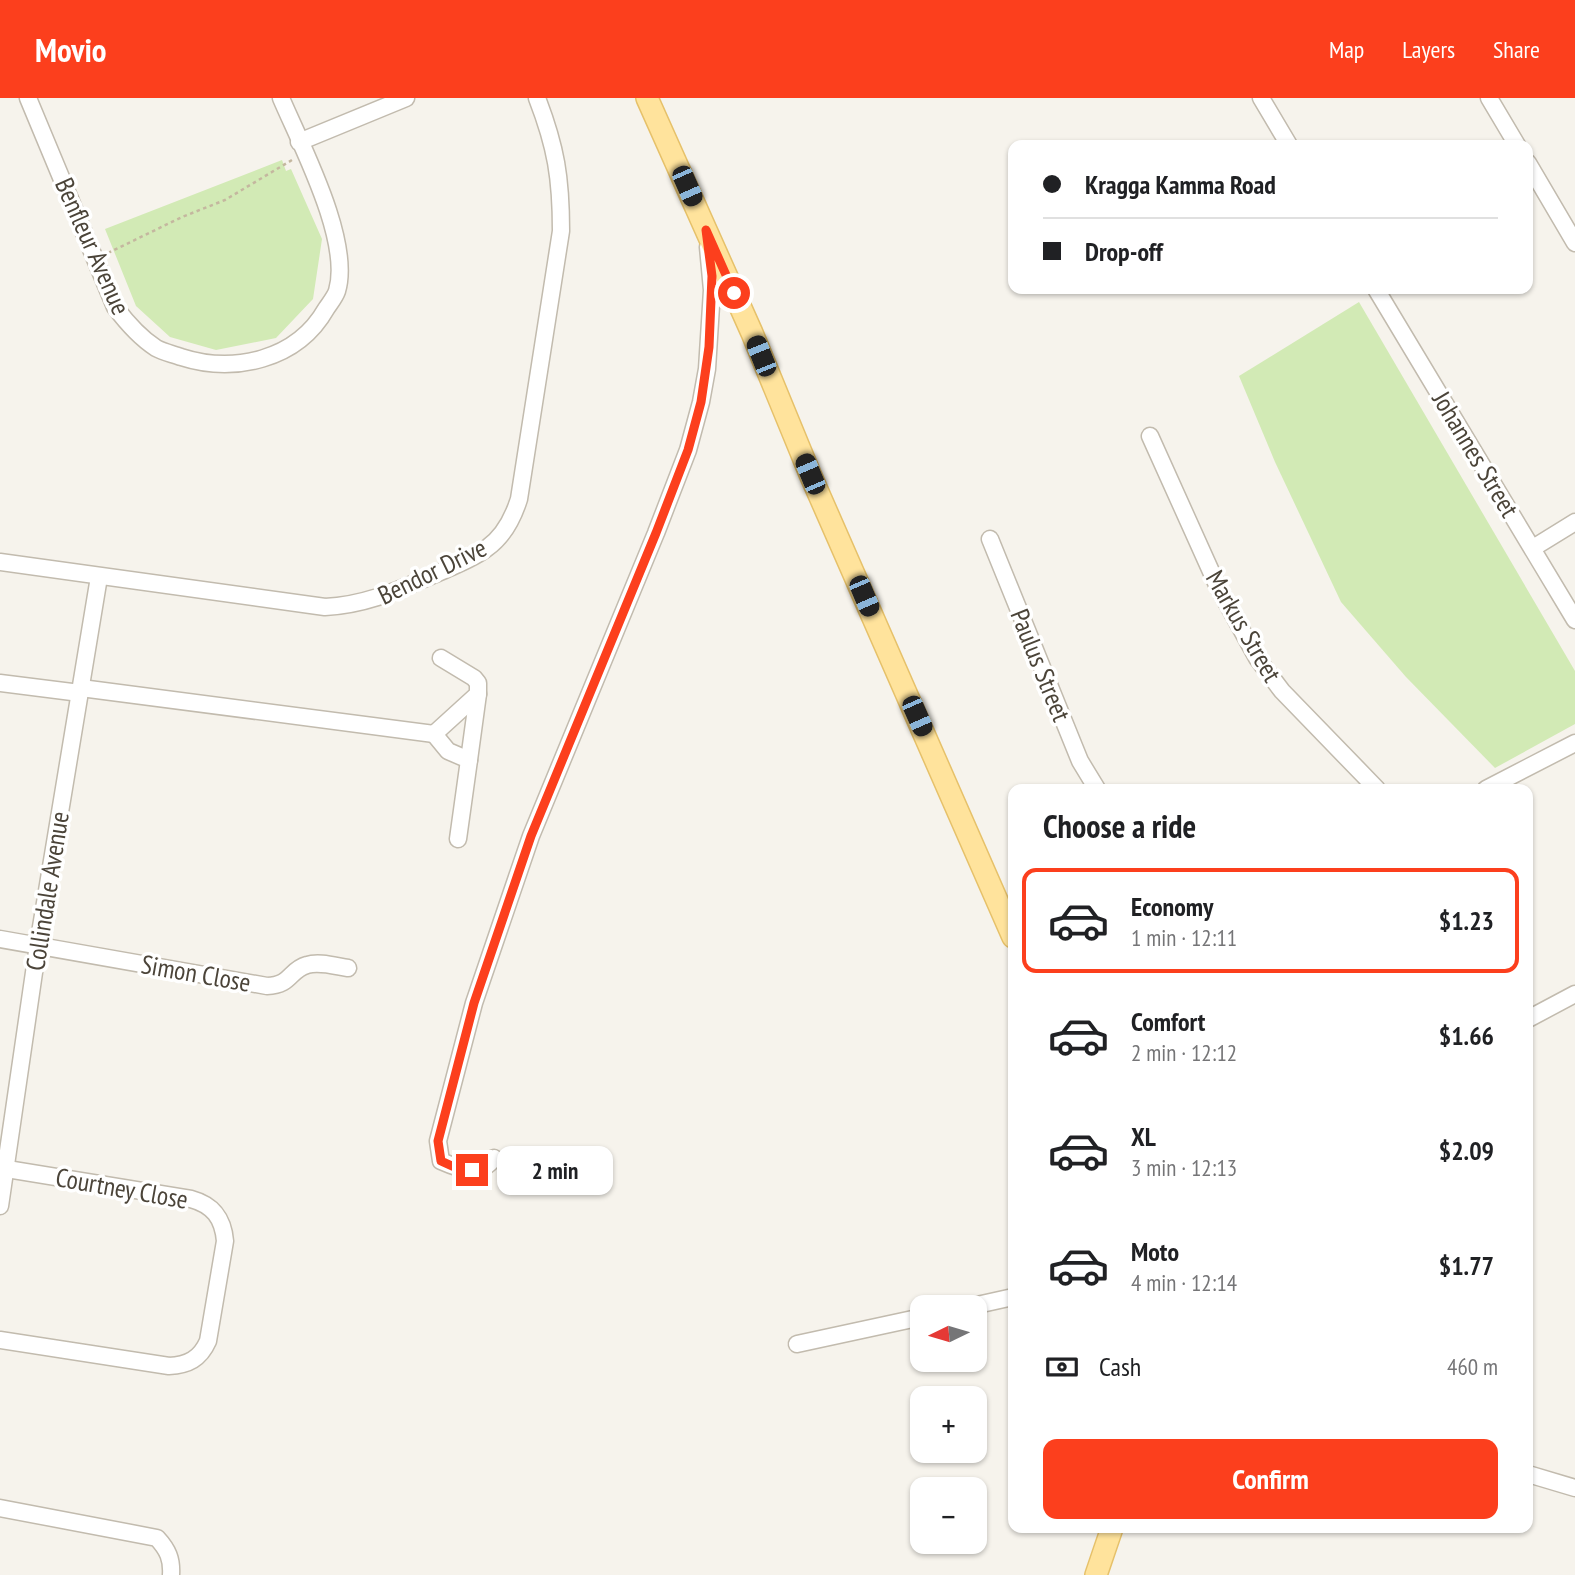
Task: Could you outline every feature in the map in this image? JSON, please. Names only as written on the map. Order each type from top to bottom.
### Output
[{"type":"main road","points":[[647,98],[1008,926]]},
{"type":"main road","points":[[1096,1575],[1110,1533]]},
{"type":"street","name":"Benfleur Avenue","points":[[28,98],[115,307],[132,329],[157,349],[199,363],[236,365],[272,355],[293,344],[317,326],[337,291],[340,258],[337,239],[281,98]]},
{"type":"street","points":[[302,147],[406,98]]},
{"type":"street","name":"Bendor Drive","points":[[0,562],[304,606],[342,606],[359,604],[396,591],[488,548],[508,525],[519,499],[561,230],[558,162],[550,130],[537,98]]},
{"type":"street","points":[[1261,98],[1286,140]]},
{"type":"street","points":[[1489,98],[1514,140]]},
{"type":"street","points":[[1533,172],[1575,243]]},
{"type":"street","points":[[494,1158],[483,1169],[452,1166],[441,1161],[438,1141],[474,1003],[531,836],[688,450],[701,402],[708,358],[712,276],[706,230]]},
{"type":"street","name":"Johannes Street","points":[[1379,294],[1575,620]]},
{"type":"street","name":"Markus Street","points":[[1150,436],[1218,587],[1257,658],[1282,691],[1372,784]]},
{"type":"street","points":[[1533,548],[1575,522]]},
{"type":"street","name":"Paulus Street","points":[[990,539],[1080,761],[1094,784]]},
{"type":"street","name":"Collindale Avenue","points":[[0,1206],[38,945],[99,577]]},
{"type":"street","points":[[442,658],[478,683],[458,839]]},
{"type":"street","points":[[0,682],[434,734],[448,751],[469,760]]},
{"type":"street","points":[[434,734],[478,694]]},
{"type":"street","points":[[1496,784],[1575,743]]},
{"type":"street","name":"Simon Close","points":[[0,939],[267,986],[286,981],[298,969],[307,965],[348,968]]},
{"type":"street","points":[[1533,1016],[1575,994]]},
{"type":"street","name":"Courtney Close","points":[[0,1339],[169,1366],[192,1361],[203,1353],[208,1341],[225,1241],[223,1225],[216,1212],[206,1203],[6,1169]]},
{"type":"street","points":[[987,1303],[1008,1298]]},
{"type":"street","points":[[797,1345],[910,1320]]},
{"type":"street","points":[[1533,1475],[1575,1488]]},
{"type":"street","points":[[0,1508],[158,1538],[167,1548],[172,1561],[171,1575]]},
{"type":"path","points":[[95,258],[225,200],[302,147]]},
{"type":"green space","points":[[282,160],[286,171],[291,169],[322,239],[313,299],[276,338],[216,350],[170,337],[136,306],[105,229]]},
{"type":"green space","points":[[1359,302],[1575,671],[1575,724],[1495,768],[1406,677],[1341,602],[1275,462],[1239,376]]},
{"type":"route","points":[[472,1170],[441,1161],[438,1141],[474,1003],[531,836],[688,450],[701,402],[709,347],[712,276],[706,230],[734,293]]}]
